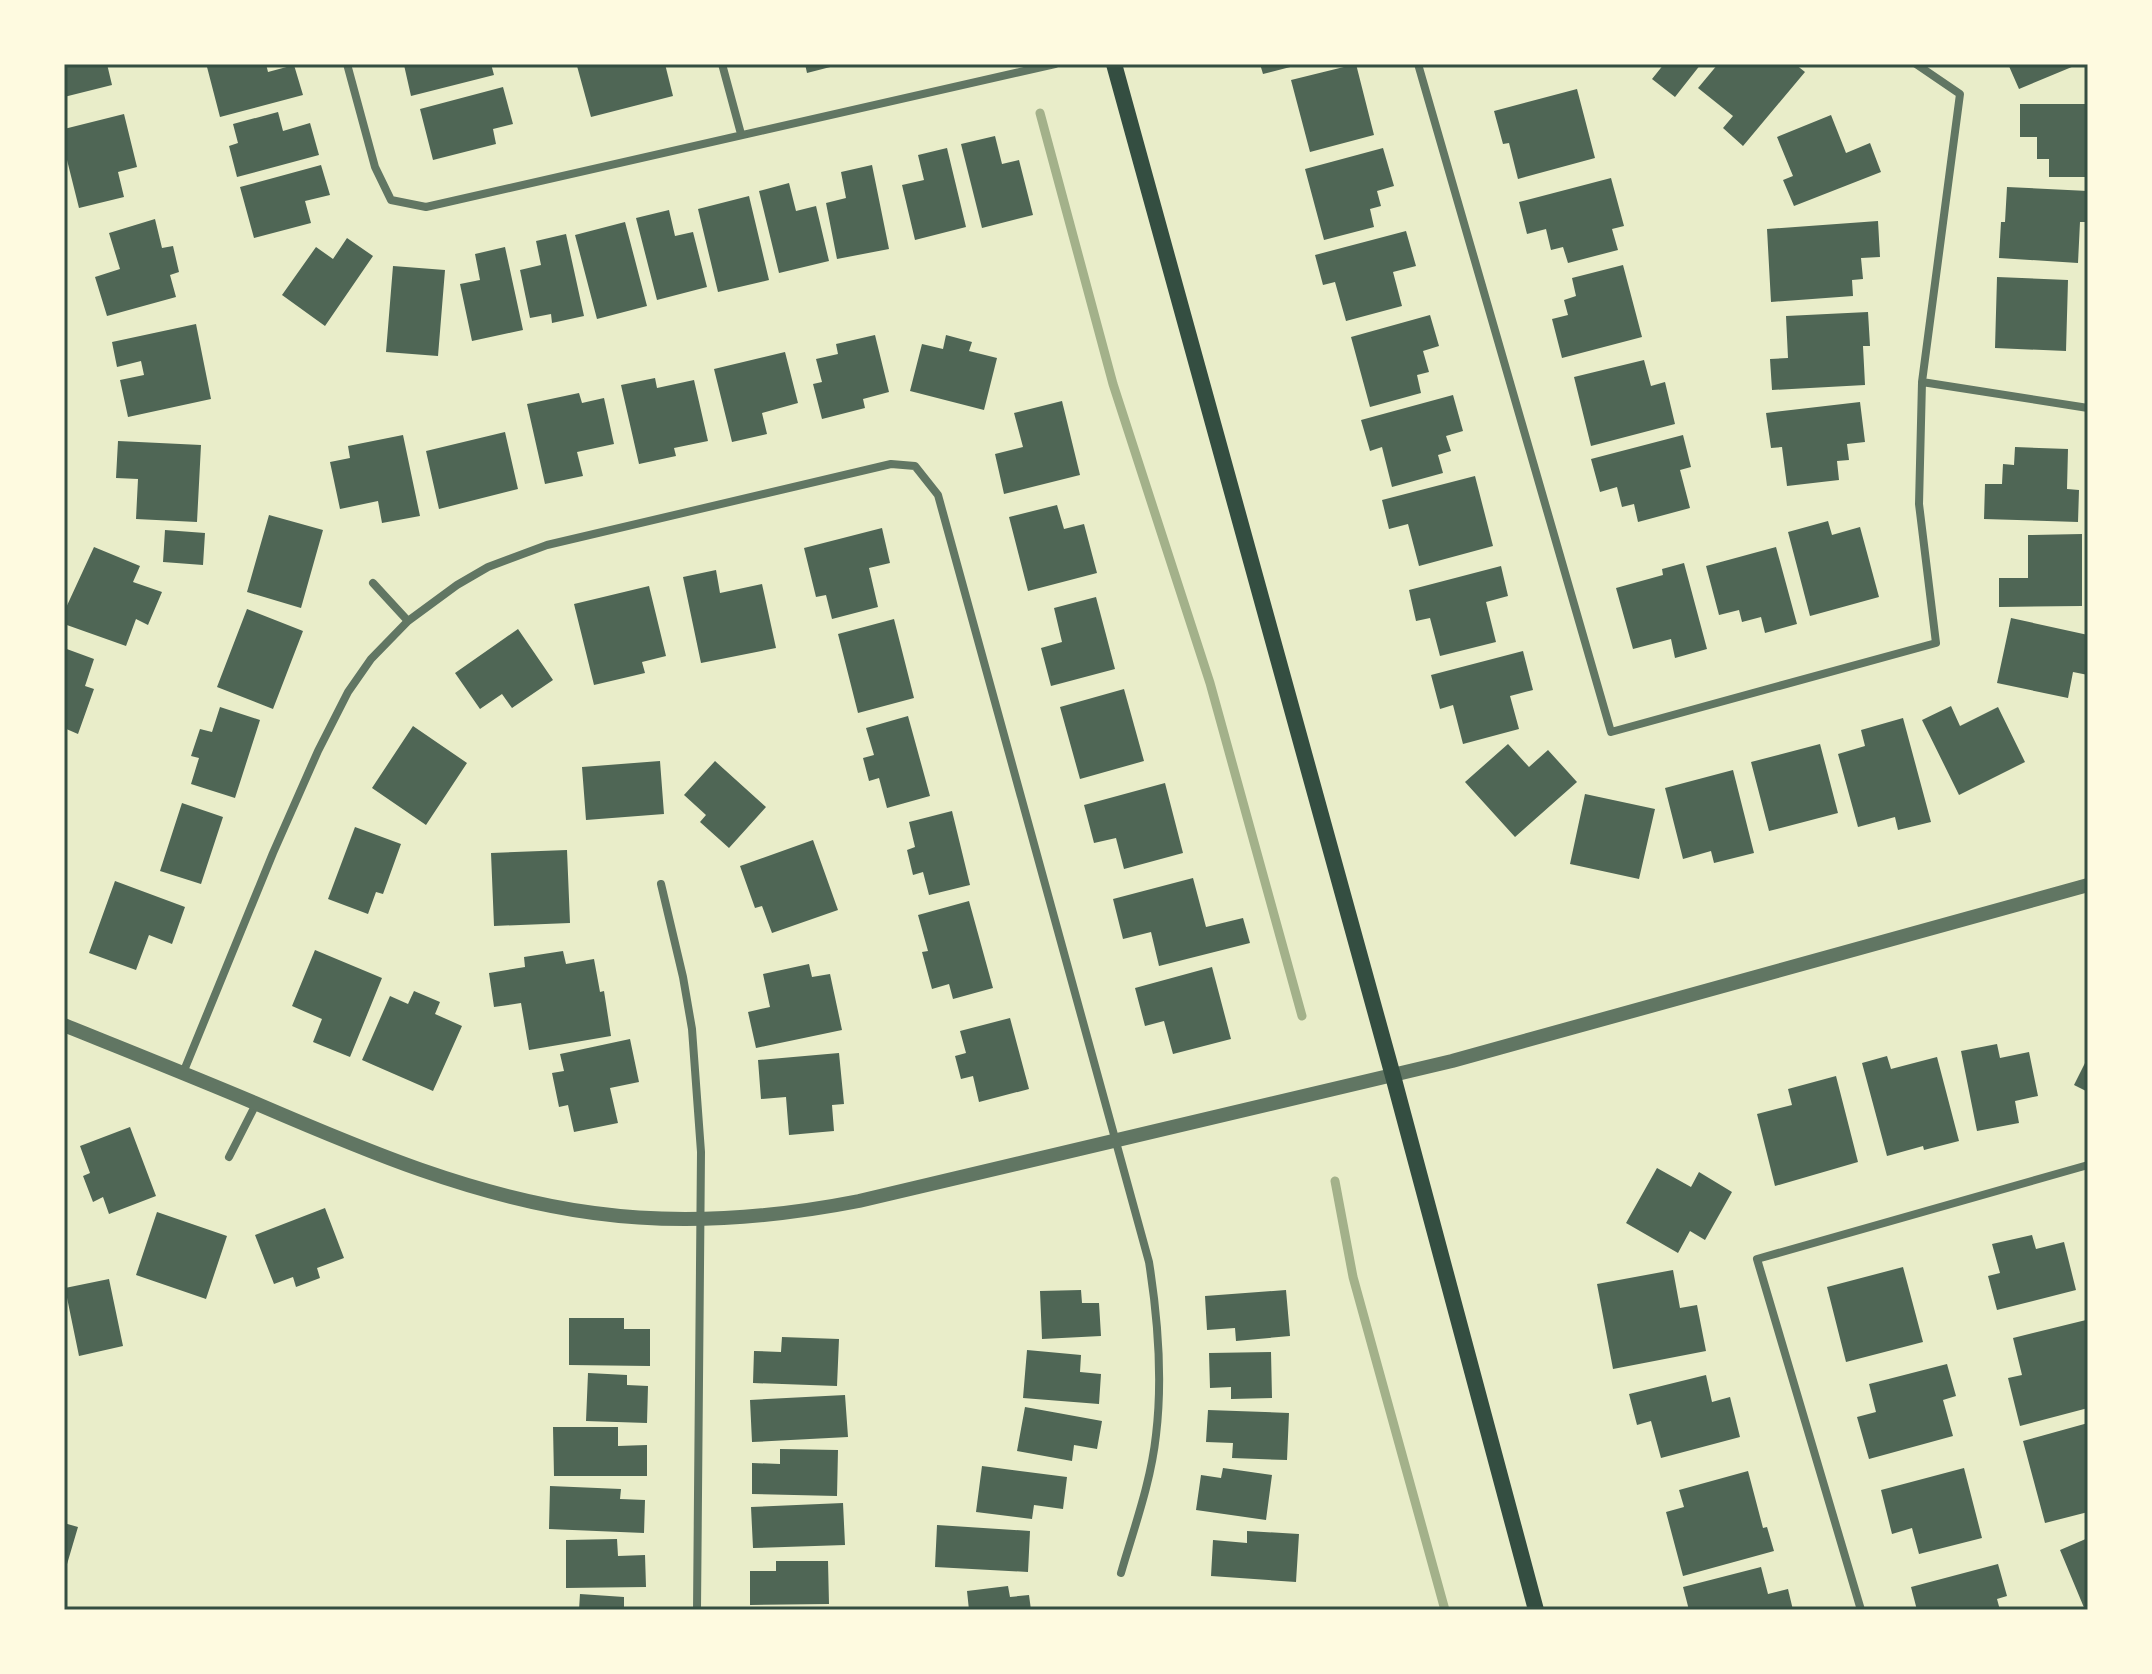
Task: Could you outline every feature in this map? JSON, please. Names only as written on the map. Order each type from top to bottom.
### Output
[{"type":"main road","points":[[1114,64],[1393,1076],[1536,1610]]},
{"type":"street","points":[[347,64],[375,167],[391,200],[426,207],[1055,64]]},
{"type":"street","points":[[722,64],[741,134]]},
{"type":"street","points":[[1418,64],[1611,732],[1936,643],[1919,504],[1922,382],[1960,94],[1916,64]]},
{"type":"street","points":[[1922,382],[2088,408]]},
{"type":"street","points":[[183,1073],[318,751],[348,692],[371,659],[408,621],[436,598],[488,567],[547,545],[891,464],[915,466],[938,495],[1149,1262],[1160,1392],[1156,1437],[1148,1483],[1121,1573]]},
{"type":"street","points":[[373,583],[408,621]]},
{"type":"street","points":[[661,884],[692,1029],[698,1098],[702,1219],[697,1610]]},
{"type":"street","points":[[64,1025],[376,1154],[443,1178],[595,1213],[702,1219],[814,1210],[1393,1076],[2088,885]]},
{"type":"street","points":[[229,1157],[256,1104]]},
{"type":"street","points":[[1861,1610],[1757,1259],[2088,1165]]},
{"type":"building","points":[[64,64],[107,64],[112,85],[64,97]]},
{"type":"building","points":[[266,64],[268,72],[294,65],[303,95],[220,117],[207,67]]},
{"type":"building","points":[[491,64],[494,75],[411,96],[404,65]]},
{"type":"building","points":[[665,64],[673,96],[591,117],[577,66]]},
{"type":"building","points":[[805,64],[838,64],[838,65],[807,73]]},
{"type":"building","points":[[1260,64],[1298,64],[1298,65],[1263,74]]},
{"type":"building","points":[[1356,64],[1374,135],[1310,152],[1291,80]]},
{"type":"building","points":[[1664,64],[1701,64],[1675,97],[1652,79]]},
{"type":"building","points":[[1718,64],[1795,64],[1805,72],[1743,146],[1723,128],[1733,116],[1698,88]]},
{"type":"building","points":[[2008,64],[2079,64],[2019,89]]},
{"type":"building","points":[[503,87],[513,124],[493,129],[496,144],[433,160],[420,109]]},
{"type":"building","points":[[1577,89],[1595,158],[1518,179],[1509,143],[1503,144],[1494,111]]},
{"type":"building","points":[[2020,104],[2088,104],[2088,177],[2049,177],[2049,159],[2037,159],[2037,137],[2020,137]]},
{"type":"building","points":[[278,112],[283,131],[310,123],[319,155],[237,177],[229,146],[238,143],[233,124]]},
{"type":"building","points":[[124,114],[137,167],[118,172],[124,197],[79,208],[64,148],[64,129]]},
{"type":"building","points":[[1831,115],[1846,153],[1870,143],[1881,172],[1794,206],[1783,180],[1793,176],[1777,137]]},
{"type":"building","points":[[995,136],[1002,164],[1019,160],[1033,215],[982,228],[961,144]]},
{"type":"building","points":[[947,148],[966,227],[915,240],[902,185],[924,180],[918,155]]},
{"type":"building","points":[[1383,148],[1394,186],[1377,191],[1381,206],[1370,209],[1374,227],[1324,240],[1305,169]]},
{"type":"building","points":[[321,165],[330,195],[305,201],[311,223],[254,238],[240,187]]},
{"type":"building","points":[[872,165],[889,249],[837,259],[826,203],[846,198],[841,172]]},
{"type":"building","points":[[1611,178],[1624,226],[1612,229],[1618,250],[1568,263],[1563,247],[1551,250],[1546,229],[1527,234],[1519,202]]},
{"type":"building","points":[[789,183],[796,211],[816,206],[829,261],[779,273],[759,191]]},
{"type":"building","points":[[2007,187],[2088,191],[2088,222],[2080,222],[2078,263],[1999,258]]},
{"type":"building","points":[[749,196],[769,280],[718,292],[698,209]]},
{"type":"building","points":[[669,210],[675,236],[693,232],[707,287],[657,300],[636,218]]},
{"type":"building","points":[[155,219],[162,248],[173,246],[179,272],[170,275],[176,297],[107,316],[95,277],[120,269],[109,233]]},
{"type":"building","points":[[1878,221],[1880,257],[1861,258],[1863,279],[1852,280],[1853,296],[1771,302],[1767,229]]},
{"type":"building","points":[[625,222],[647,306],[597,319],[575,235]]},
{"type":"building","points":[[1406,231],[1416,266],[1393,272],[1402,306],[1346,321],[1335,282],[1323,285],[1315,255]]},
{"type":"building","points":[[566,234],[584,316],[552,323],[551,314],[530,318],[520,270],[541,265],[536,241]]},
{"type":"building","points":[[347,238],[373,256],[325,326],[282,295],[316,247],[333,259]]},
{"type":"building","points":[[505,247],[523,330],[472,341],[460,284],[480,280],[475,254]]},
{"type":"building","points":[[1623,265],[1642,337],[1562,358],[1552,319],[1568,315],[1564,300],[1576,296],[1572,278]]},
{"type":"building","points":[[393,266],[445,270],[438,356],[386,352]]},
{"type":"building","points":[[1997,277],[2068,280],[2066,351],[1995,348]]},
{"type":"building","points":[[1868,312],[1870,346],[1863,346],[1865,385],[1772,390],[1770,359],[1788,358],[1786,316]]},
{"type":"building","points":[[1430,315],[1439,346],[1423,351],[1429,372],[1417,375],[1421,393],[1370,407],[1351,337]]},
{"type":"building","points":[[196,324],[211,399],[128,417],[120,380],[144,375],[141,361],[117,367],[112,342]]},
{"type":"building","points":[[875,335],[889,392],[863,399],[865,408],[822,419],[813,384],[822,382],[816,359],[838,354],[836,344]]},
{"type":"building","points":[[946,335],[972,342],[969,351],[997,358],[984,410],[910,391],[922,344],[943,349]]},
{"type":"building","points":[[785,352],[798,403],[762,413],[767,434],[732,442],[714,369]]},
{"type":"building","points":[[1644,360],[1651,386],[1665,382],[1675,424],[1591,446],[1574,377]]},
{"type":"building","points":[[655,378],[657,388],[694,380],[708,441],[674,448],[676,456],[639,464],[621,385]]},
{"type":"building","points":[[579,393],[582,403],[604,398],[614,444],[577,452],[583,476],[545,484],[527,404]]},
{"type":"building","points":[[1453,395],[1463,431],[1446,436],[1451,451],[1438,455],[1443,473],[1392,487],[1382,447],[1370,451],[1361,420]]},
{"type":"building","points":[[1062,401],[1080,475],[1004,494],[995,454],[1023,447],[1014,413]]},
{"type":"building","points":[[1860,402],[1865,442],[1847,444],[1849,460],[1837,461],[1839,480],[1787,486],[1782,447],[1771,448],[1766,413]]},
{"type":"building","points":[[505,432],[518,489],[439,509],[426,451]]},
{"type":"building","points":[[403,435],[420,516],[382,523],[378,501],[340,509],[330,462],[350,458],[348,446]]},
{"type":"building","points":[[1683,435],[1691,467],[1680,470],[1690,508],[1638,522],[1634,504],[1622,507],[1617,487],[1600,492],[1591,459]]},
{"type":"building","points":[[118,441],[201,445],[197,522],[136,519],[138,479],[116,478]]},
{"type":"building","points":[[2015,447],[2068,449],[2067,489],[2079,490],[2078,522],[1984,519],[1985,484],[2002,484],[2003,464],[2014,465]]},
{"type":"building","points":[[1475,476],[1493,546],[1419,566],[1408,524],[1389,529],[1382,500]]},
{"type":"building","points":[[1057,505],[1064,529],[1084,524],[1097,573],[1028,591],[1009,517]]},
{"type":"building","points":[[269,515],[323,530],[301,608],[247,592]]},
{"type":"building","points":[[1828,521],[1832,535],[1860,527],[1879,597],[1810,616],[1788,532]]},
{"type":"building","points":[[882,528],[890,563],[869,568],[878,607],[832,619],[826,595],[816,597],[804,548]]},
{"type":"building","points":[[165,530],[205,533],[203,565],[163,562]]},
{"type":"building","points":[[2082,534],[2082,606],[1999,607],[1999,578],[2028,578],[2028,535]]},
{"type":"building","points":[[94,547],[140,566],[133,582],[162,592],[148,625],[136,619],[126,646],[64,624],[64,612]]},
{"type":"building","points":[[1776,547],[1797,624],[1765,633],[1761,617],[1742,622],[1739,610],[1719,615],[1706,566]]},
{"type":"building","points":[[1684,563],[1707,649],[1675,658],[1671,639],[1633,649],[1616,588],[1663,575],[1662,569]]},
{"type":"building","points":[[1501,566],[1508,596],[1486,602],[1496,642],[1440,656],[1430,618],[1416,621],[1409,590]]},
{"type":"building","points":[[716,570],[720,593],[762,584],[776,648],[701,663],[683,577]]},
{"type":"building","points":[[649,586],[666,656],[642,662],[645,673],[594,685],[574,604]]},
{"type":"building","points":[[1096,597],[1115,669],[1051,686],[1041,648],[1062,642],[1054,608]]},
{"type":"building","points":[[247,609],[303,631],[273,709],[217,687]]},
{"type":"building","points":[[2011,618],[2088,635],[2088,675],[2073,672],[2068,698],[1997,683]]},
{"type":"building","points":[[894,619],[914,698],[858,713],[838,634]]},
{"type":"building","points":[[518,629],[553,680],[512,708],[502,694],[480,709],[455,673]]},
{"type":"building","points":[[64,648],[94,659],[85,686],[94,689],[78,734],[64,728]]},
{"type":"building","points":[[1523,651],[1533,690],[1510,696],[1519,729],[1463,744],[1453,705],[1440,709],[1431,675]]},
{"type":"building","points":[[1124,689],[1144,761],[1080,779],[1060,707]]},
{"type":"building","points":[[1951,706],[1960,726],[1998,707],[2025,762],[1959,795],[1922,720]]},
{"type":"building","points":[[220,707],[260,720],[235,798],[191,784],[199,758],[191,756],[200,729],[212,732]]},
{"type":"building","points":[[908,716],[930,796],[887,808],[879,778],[869,781],[863,758],[874,755],[866,728]]},
{"type":"building","points":[[1903,718],[1931,822],[1898,830],[1895,817],[1858,827],[1838,754],[1865,746],[1861,730]]},
{"type":"building","points":[[413,726],[467,763],[426,825],[372,788]]},
{"type":"building","points":[[1508,744],[1529,767],[1548,750],[1577,782],[1515,837],[1465,782]]},
{"type":"building","points":[[1820,744],[1838,813],[1769,831],[1751,762]]},
{"type":"building","points":[[660,761],[664,814],[586,820],[582,767]]},
{"type":"building","points":[[715,761],[766,807],[729,848],[700,822],[706,815],[684,795]]},
{"type":"building","points":[[1733,770],[1754,853],[1714,863],[1711,851],[1683,859],[1665,788]]},
{"type":"building","points":[[1165,783],[1183,853],[1124,869],[1116,838],[1094,843],[1084,805]]},
{"type":"building","points":[[1585,794],[1655,809],[1639,879],[1570,864]]},
{"type":"building","points":[[182,803],[223,817],[201,884],[160,871]]},
{"type":"building","points":[[952,811],[970,885],[929,895],[923,872],[913,875],[907,850],[915,847],[909,822]]},
{"type":"building","points":[[355,827],[401,844],[383,894],[376,892],[368,914],[328,899]]},
{"type":"building","points":[[813,840],[838,910],[772,933],[762,906],[755,908],[740,866]]},
{"type":"building","points":[[567,850],[570,923],[494,926],[491,853]]},
{"type":"building","points":[[1193,878],[1206,927],[1243,918],[1250,943],[1159,966],[1151,932],[1123,939],[1113,899]]},
{"type":"building","points":[[115,881],[185,907],[172,944],[149,935],[136,970],[89,953]]},
{"type":"building","points":[[969,901],[993,988],[953,999],[949,984],[932,989],[922,952],[928,951],[918,915]]},
{"type":"building","points":[[315,950],[382,978],[350,1057],[313,1042],[322,1019],[292,1006]]},
{"type":"building","points":[[563,951],[566,964],[594,959],[600,992],[604,991],[611,1036],[529,1050],[521,1003],[494,1007],[489,973],[525,967],[524,957]]},
{"type":"building","points":[[809,964],[812,977],[830,974],[842,1030],[756,1048],[748,1012],[770,1007],[763,974]]},
{"type":"building","points":[[1212,967],[1231,1039],[1173,1054],[1164,1021],[1145,1026],[1135,988]]},
{"type":"building","points":[[414,991],[440,1002],[435,1014],[462,1026],[433,1091],[362,1060],[390,996],[408,1004]]},
{"type":"building","points":[[1010,1018],[1029,1089],[979,1102],[973,1076],[961,1079],[955,1056],[966,1053],[960,1031]]},
{"type":"building","points":[[630,1039],[639,1082],[610,1088],[618,1123],[574,1132],[568,1105],[559,1107],[552,1073],[564,1071],[560,1054]]},
{"type":"building","points":[[1997,1044],[2000,1058],[2029,1052],[2038,1096],[2015,1101],[2019,1123],[1977,1131],[1961,1051]]},
{"type":"building","points":[[839,1053],[844,1104],[832,1105],[834,1131],[789,1135],[786,1097],[761,1099],[758,1060]]},
{"type":"building","points":[[1887,1056],[1891,1069],[1937,1057],[1959,1141],[1924,1150],[1923,1146],[1887,1156],[1862,1063]]},
{"type":"building","points":[[2088,1057],[2088,1092],[2074,1085]]},
{"type":"building","points":[[1836,1076],[1858,1162],[1775,1186],[1757,1114],[1792,1105],[1788,1089]]},
{"type":"building","points":[[130,1127],[156,1196],[109,1214],[103,1197],[93,1202],[83,1176],[90,1173],[80,1146]]},
{"type":"building","points":[[1657,1168],[1691,1187],[1699,1172],[1732,1192],[1705,1240],[1690,1231],[1678,1253],[1626,1223]]},
{"type":"building","points":[[325,1208],[344,1258],[317,1268],[320,1278],[296,1287],[293,1277],[274,1284],[255,1235]]},
{"type":"building","points":[[157,1212],[227,1236],[206,1299],[136,1275]]},
{"type":"building","points":[[2032,1235],[2036,1249],[2064,1242],[2076,1290],[1997,1310],[1988,1276],[2000,1273],[1992,1244]]},
{"type":"building","points":[[1903,1267],[1923,1342],[1846,1362],[1827,1287]]},
{"type":"building","points":[[1673,1270],[1680,1308],[1697,1305],[1706,1351],[1613,1369],[1597,1284]]},
{"type":"building","points":[[109,1279],[123,1346],[79,1356],[65,1288]]},
{"type":"building","points":[[1081,1290],[1082,1303],[1099,1303],[1101,1336],[1042,1339],[1040,1291]]},
{"type":"building","points":[[1286,1290],[1290,1336],[1236,1341],[1235,1328],[1207,1330],[1205,1296]]},
{"type":"building","points":[[569,1318],[624,1318],[624,1329],[650,1329],[650,1366],[569,1365]]},
{"type":"building","points":[[2086,1320],[2088,1408],[2020,1426],[2008,1378],[2022,1375],[2013,1338]]},
{"type":"building","points":[[782,1337],[839,1339],[837,1386],[753,1383],[754,1351],[781,1352]]},
{"type":"building","points":[[1027,1350],[1081,1355],[1080,1372],[1101,1374],[1099,1404],[1023,1398]]},
{"type":"building","points":[[1271,1352],[1272,1398],[1231,1399],[1231,1387],[1210,1388],[1209,1353]]},
{"type":"building","points":[[1947,1364],[1956,1396],[1943,1400],[1953,1436],[1869,1459],[1857,1417],[1876,1412],[1869,1384]]},
{"type":"building","points":[[588,1373],[627,1375],[627,1385],[648,1386],[647,1423],[586,1421]]},
{"type":"building","points":[[1706,1375],[1712,1402],[1730,1397],[1740,1437],[1661,1458],[1651,1421],[1637,1425],[1629,1394]]},
{"type":"building","points":[[845,1395],[848,1437],[752,1442],[750,1400]]},
{"type":"building","points":[[1025,1407],[1102,1421],[1097,1449],[1074,1445],[1072,1461],[1017,1451]]},
{"type":"building","points":[[1208,1410],[1289,1413],[1287,1460],[1232,1458],[1233,1443],[1206,1442]]},
{"type":"building","points":[[2088,1423],[2088,1512],[2045,1523],[2023,1441]]},
{"type":"building","points":[[553,1427],[618,1427],[618,1446],[647,1445],[647,1476],[554,1476]]},
{"type":"building","points":[[780,1449],[838,1450],[837,1496],[752,1494],[752,1463],[780,1464]]},
{"type":"building","points":[[982,1466],[1067,1477],[1063,1509],[1034,1505],[1032,1519],[976,1512]]},
{"type":"building","points":[[1223,1468],[1272,1475],[1266,1520],[1196,1510],[1201,1475],[1221,1478]]},
{"type":"building","points":[[1964,1468],[1982,1538],[1919,1554],[1912,1528],[1892,1534],[1881,1490]]},
{"type":"building","points":[[1748,1471],[1763,1528],[1767,1527],[1774,1551],[1683,1576],[1666,1512],[1684,1507],[1679,1490]]},
{"type":"building","points":[[550,1486],[621,1489],[620,1499],[645,1500],[644,1533],[549,1529]]},
{"type":"building","points":[[843,1503],[845,1545],[753,1548],[751,1507]]},
{"type":"building","points":[[64,1523],[78,1527],[65,1571],[64,1571]]},
{"type":"building","points":[[937,1525],[1030,1531],[1028,1572],[935,1567]]},
{"type":"building","points":[[1247,1531],[1299,1534],[1296,1582],[1211,1576],[1213,1540],[1247,1543]]},
{"type":"building","points":[[2088,1538],[2088,1610],[2085,1610],[2060,1550]]},
{"type":"building","points":[[617,1539],[618,1556],[645,1555],[646,1587],[566,1588],[566,1540]]},
{"type":"building","points":[[776,1561],[828,1561],[829,1604],[750,1605],[750,1571],[776,1571]]},
{"type":"building","points":[[1998,1564],[2007,1596],[1997,1599],[2000,1610],[1917,1610],[1911,1587]]},
{"type":"building","points":[[1761,1567],[1768,1594],[1788,1589],[1793,1610],[1689,1610],[1683,1587]]},
{"type":"building","points":[[1008,1586],[1010,1597],[1029,1595],[1031,1610],[969,1610],[967,1591]]},
{"type":"building","points":[[580,1594],[624,1597],[624,1610],[579,1610]]},
{"type":"waterway","points":[[1040,113],[1113,384],[1210,683],[1302,1016]]},
{"type":"waterway","points":[[1335,1181],[1353,1277],[1445,1610]]}]
